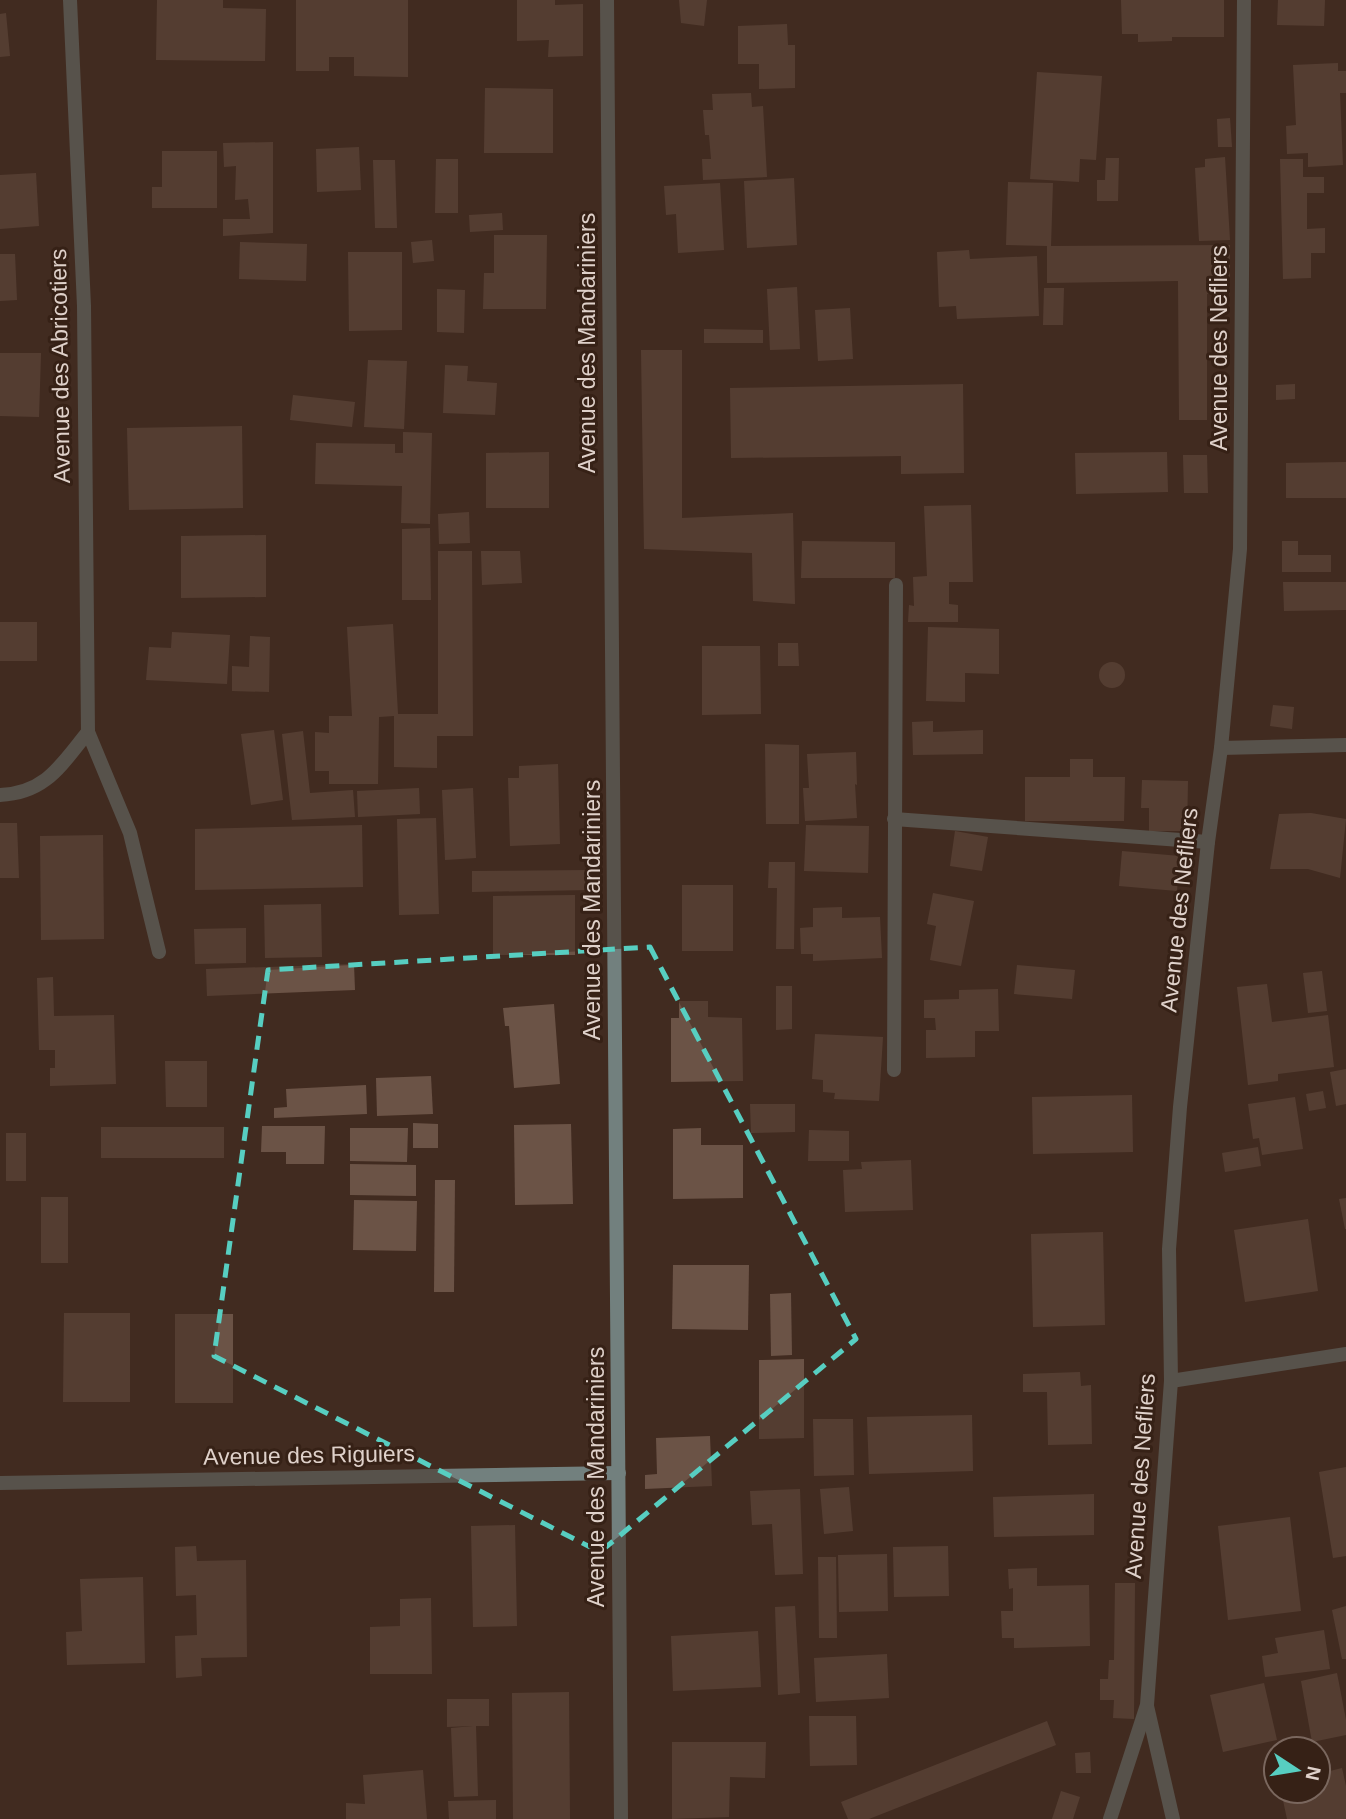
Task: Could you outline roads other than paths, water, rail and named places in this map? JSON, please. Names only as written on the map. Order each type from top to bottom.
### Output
[{"type":"street","name":"Avenue des Abricotiers","points":[[70,0],[84,306],[88,732]]},
{"type":"street","name":"Avenue des Mandariniers","points":[[607,0],[621,1819]]},
{"type":"street","name":"Avenue des Nefliers","points":[[1110,1819],[1147,1705],[1171,1381],[1169,1249],[1181,1107],[1240,549],[1244,0]]},
{"type":"street","points":[[894,1070],[895,585]]},
{"type":"street","points":[[0,795],[20,794],[52,777],[88,732],[130,833],[159,952]]},
{"type":"street","points":[[1221,748],[1346,745]]},
{"type":"street","points":[[894,819],[1208,842]]},
{"type":"street","points":[[1171,1381],[1346,1354]]},
{"type":"street","name":"Avenue des Riguiers","points":[[0,1483],[619,1473]]},
{"type":"street","points":[[1147,1705],[1173,1819]]}]
